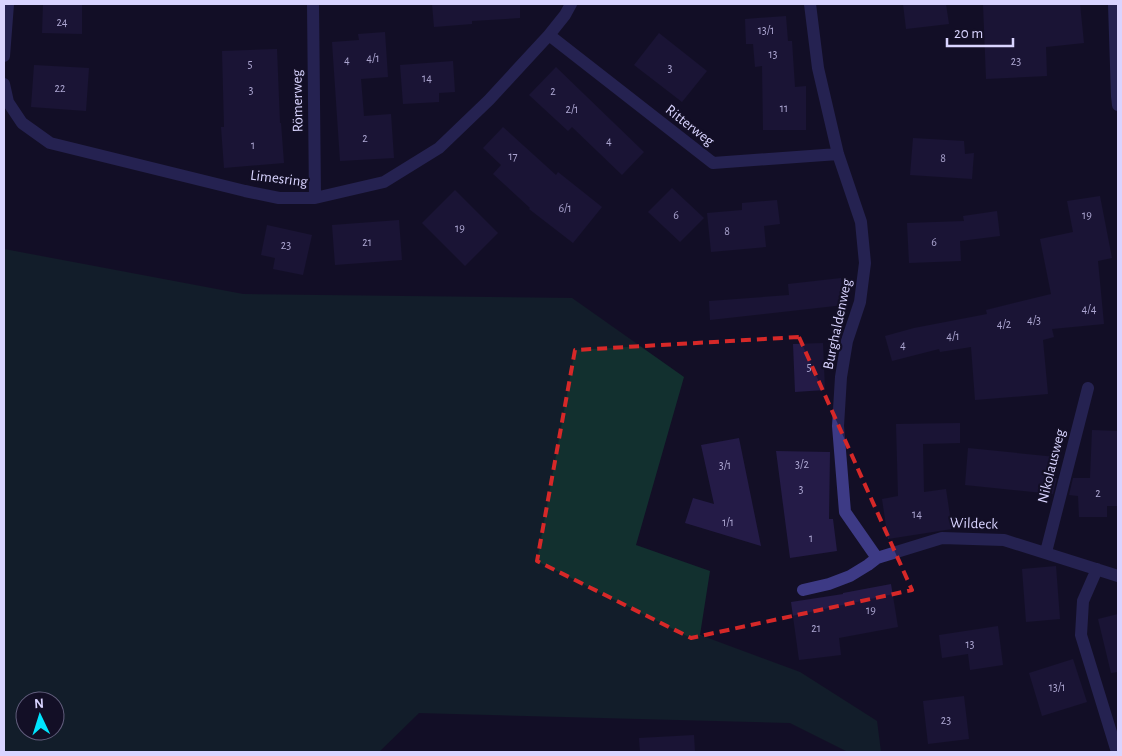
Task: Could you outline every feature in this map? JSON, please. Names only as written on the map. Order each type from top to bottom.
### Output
[{"type":"street","points":[[4,56],[8,4]]},
{"type":"street","name":"Römerweg","points":[[313,4],[315,198]]},
{"type":"street","name":"Limesring","points":[[4,84],[8,102],[22,123],[50,143],[245,191],[279,198],[315,198],[384,182],[439,148],[489,100],[549,35],[571,4]]},
{"type":"street","name":"Burghaldenweg","points":[[810,4],[818,68],[838,154],[861,222],[865,262],[860,302],[847,341],[838,426],[845,512],[877,558]]},
{"type":"street","points":[[1114,4],[1116,96],[1118,105]]},
{"type":"street","name":"Ritterweg","points":[[549,35],[713,163],[838,154]]},
{"type":"street","name":"Nikolausweg","points":[[1046,552],[1088,388]]},
{"type":"street","name":"Wildeck","points":[[803,590],[830,584],[850,576],[877,558],[942,538],[1004,540],[1118,576]]},
{"type":"street","points":[[1097,569],[1083,601],[1081,636],[1117,752]]},
{"type":"highlighted area","points":[[799,337],[912,590],[691,638],[537,561],[575,350]]},
{"type":"green space","points":[[4,249],[243,294],[572,298],[684,377],[636,545],[710,571],[700,635],[800,672],[877,721],[881,752],[848,752],[790,723],[419,713],[379,752],[4,752]]},
{"type":"building","points":[[43,4],[82,4],[82,34],[42,33]]},
{"type":"building","points":[[432,4],[520,4],[520,18],[472,21],[472,24],[434,27]]},
{"type":"building","points":[[903,4],[946,4],[949,24],[906,29]]},
{"type":"building","points":[[983,4],[1080,4],[1084,43],[1046,47],[1047,76],[986,79]]},
{"type":"building","points":[[786,16],[788,41],[792,41],[795,87],[806,86],[806,130],[763,130],[762,66],[755,67],[753,44],[746,44],[745,19]]},
{"type":"building","points":[[385,32],[388,77],[361,79],[364,116],[391,114],[394,158],[340,161],[332,42],[359,40],[358,34]]},
{"type":"building","points":[[659,33],[707,71],[682,102],[634,65]]},
{"type":"building","points":[[277,49],[280,123],[284,163],[224,168],[221,127],[224,127],[222,51]]},
{"type":"building","points":[[453,61],[455,92],[439,93],[439,102],[403,104],[400,65]]},
{"type":"building","points":[[34,65],[89,68],[86,111],[31,107]]},
{"type":"building","points":[[556,67],[644,152],[622,175],[572,127],[568,131],[529,95]]},
{"type":"building","points":[[503,127],[556,175],[558,172],[602,207],[573,243],[529,209],[493,174],[501,165],[483,148]]},
{"type":"building","points":[[913,138],[964,141],[965,154],[974,153],[972,179],[910,175]]},
{"type":"building","points":[[672,188],[704,218],[680,242],[648,212]]},
{"type":"building","points":[[455,190],[498,233],[465,266],[422,223]]},
{"type":"building","points":[[1100,196],[1112,258],[1098,261],[1104,324],[1052,329],[1054,337],[1043,340],[1048,394],[975,400],[971,347],[940,352],[939,349],[892,361],[885,336],[914,328],[987,314],[986,310],[1051,294],[1040,239],[1073,232],[1067,201]]},
{"type":"building","points":[[777,200],[780,224],[764,226],[766,247],[711,252],[707,213],[742,210],[742,203]]},
{"type":"building","points":[[997,211],[1000,236],[960,241],[961,261],[909,263],[907,223],[964,221],[963,216]]},
{"type":"building","points":[[399,220],[402,260],[335,265],[332,225]]},
{"type":"building","points":[[267,225],[312,235],[303,275],[273,269],[275,258],[261,255]]},
{"type":"building","points":[[841,278],[844,305],[710,320],[709,301],[789,295],[788,284]]},
{"type":"building","points":[[823,343],[825,390],[795,392],[793,344]]},
{"type":"building","points":[[960,423],[960,443],[923,444],[924,492],[946,489],[952,529],[888,539],[882,499],[898,496],[896,424]]},
{"type":"building","points":[[1092,430],[1118,431],[1118,506],[1107,506],[1107,517],[1079,517],[1078,496],[1069,495],[1073,478],[1090,478]]},
{"type":"building","points":[[739,438],[761,546],[685,523],[693,498],[714,504],[701,445]]},
{"type":"building","points":[[968,448],[1056,457],[1054,478],[1057,478],[1053,494],[965,485]]},
{"type":"building","points":[[776,451],[830,452],[829,519],[833,519],[837,551],[790,558]]},
{"type":"building","points":[[1056,566],[1060,619],[1026,622],[1022,569]]},
{"type":"building","points":[[891,584],[898,627],[839,638],[841,655],[799,660],[791,602]]},
{"type":"building","points":[[1118,614],[1118,672],[1111,673],[1098,619]]},
{"type":"building","points":[[998,626],[1003,665],[970,670],[968,654],[942,658],[939,635]]},
{"type":"building","points":[[1073,659],[1087,702],[1042,716],[1029,673]]},
{"type":"building","points":[[964,696],[969,739],[928,744],[923,701]]},
{"type":"building","points":[[694,735],[695,752],[640,752],[639,738]]}]
